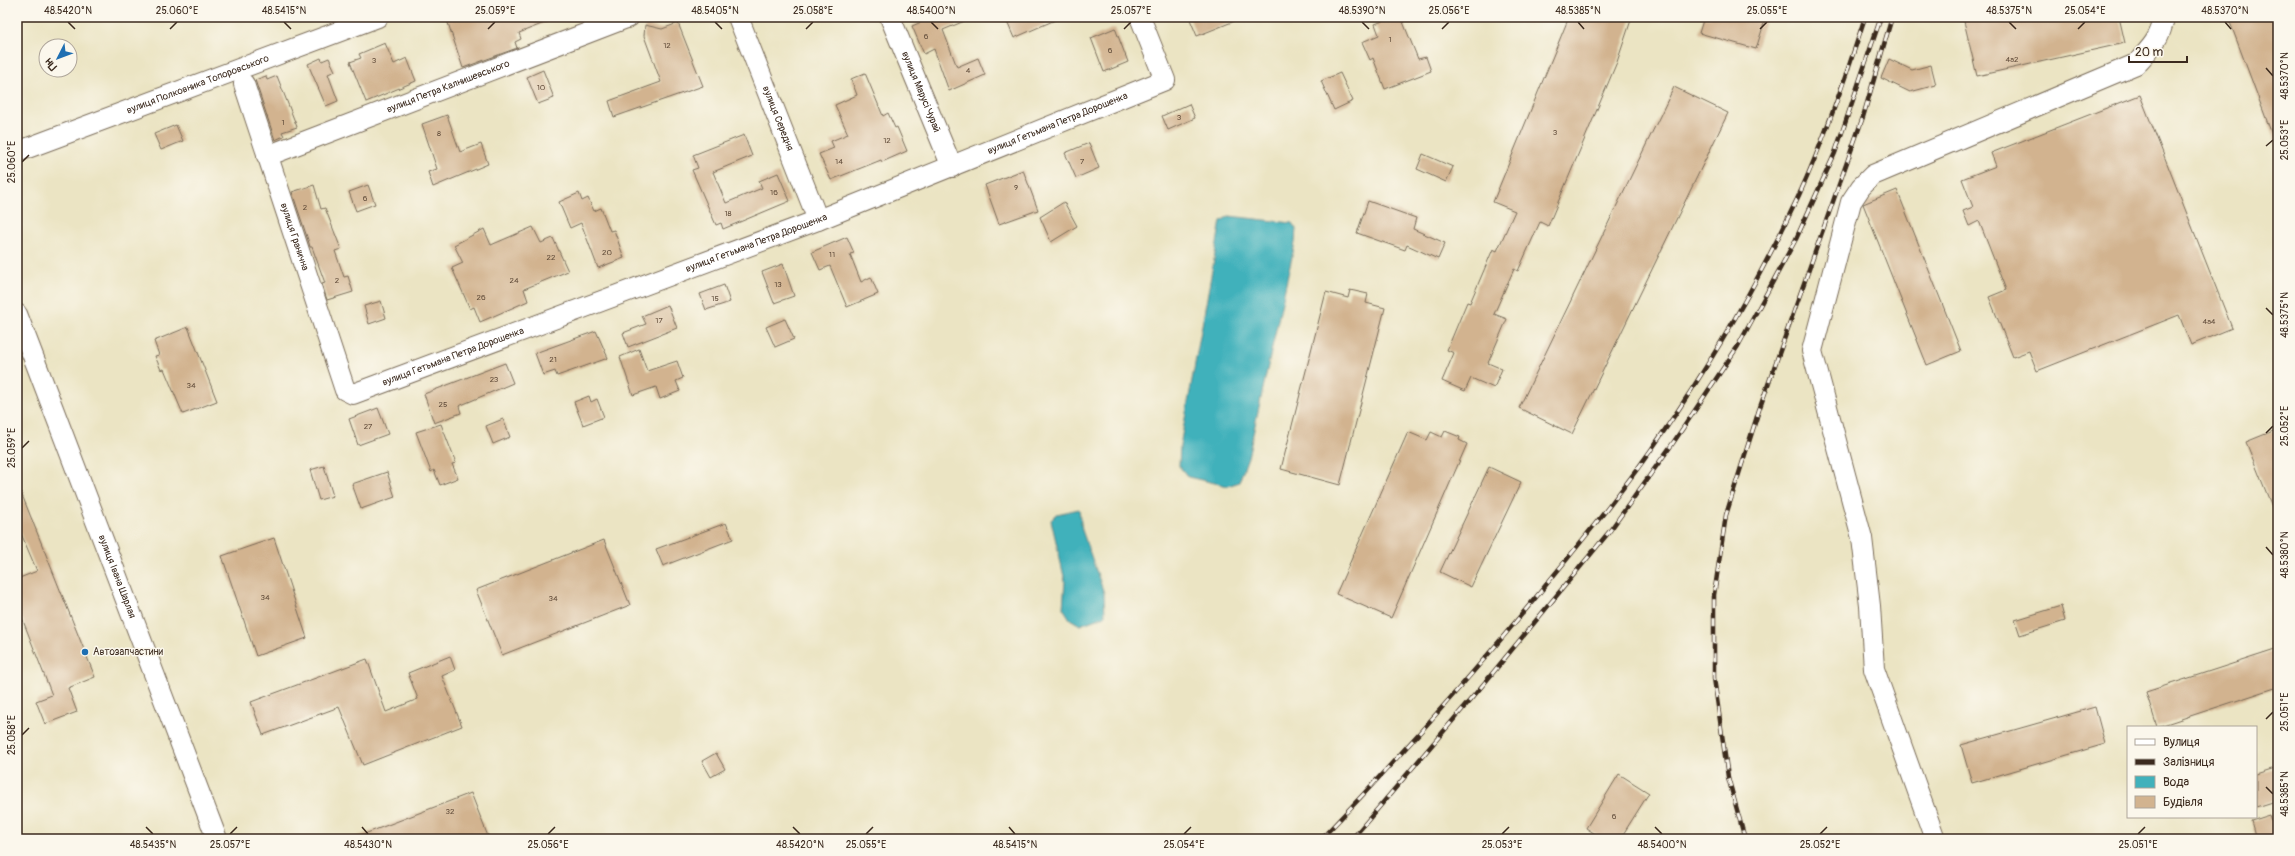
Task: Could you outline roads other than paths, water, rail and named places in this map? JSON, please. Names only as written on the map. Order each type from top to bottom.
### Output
[{"type":"street","name":"вулиця Полковника Топоровського","points":[[17,152],[378,17]]},
{"type":"street","name":"вулиця Петра Калнишевського","points":[[267,156],[629,17]]},
{"type":"street","name":"вулиця Середня","points":[[738,17],[818,220]]},
{"type":"street","name":"вулиця Марусі Чурай","points":[[890,17],[952,167]]},
{"type":"street","name":"вулиця Гетьмана Петра Дорошенка","points":[[345,390],[353,394],[818,220],[1165,80],[1140,17]]},
{"type":"street","points":[[1935,839],[1874,670],[1870,606],[1862,538],[1812,351],[1851,202],[1861,187],[1873,175],[2136,64],[2151,49],[2162,32],[2164,17]]},
{"type":"street","name":"вулиця Гранична","points":[[244,84],[345,390]]},
{"type":"street","name":"вулиця Івана Шарлая","points":[[17,314],[217,839]]},
{"type":"water","points":[[1229,216],[1292,223],[1296,229],[1295,243],[1248,457],[1239,482],[1228,486],[1188,477],[1179,466],[1180,446],[1221,221]]},
{"type":"water","points":[[1079,509],[1082,530],[1104,593],[1105,616],[1080,625],[1070,619],[1063,608],[1065,581],[1051,520],[1057,514]]},
{"type":"railway","points":[[1321,839],[1404,750],[1511,627],[1617,496],[1681,406],[1735,318],[1799,195],[1818,152],[1835,107],[1865,17]]},
{"type":"railway","points":[[1352,839],[1477,692],[1609,532],[1673,443],[1738,346],[1796,239],[1835,153],[1881,17]]},
{"type":"railway","points":[[1745,839],[1728,777],[1714,678],[1714,595],[1726,515],[1759,410],[1863,117],[1892,17]]},
{"type":"place","name":"Автозапчастини","points":[[85,652]]}]
